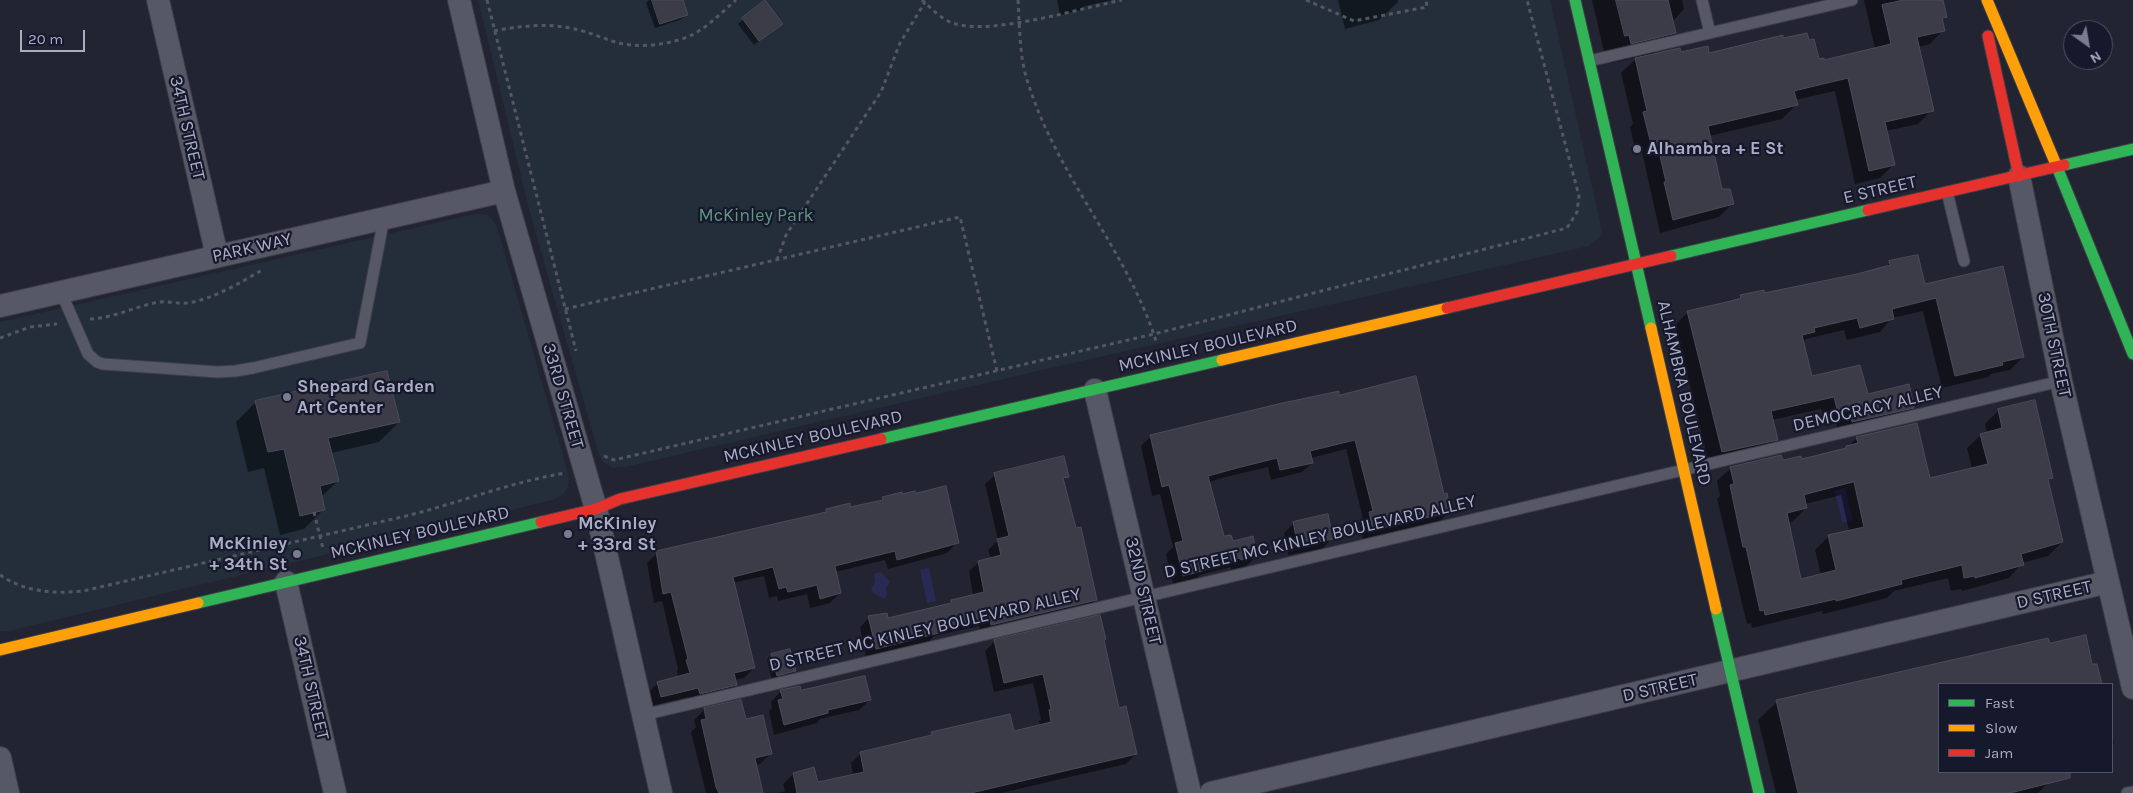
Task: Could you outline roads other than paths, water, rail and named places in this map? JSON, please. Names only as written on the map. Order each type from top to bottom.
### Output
[{"type":"main road","name":"ALHAMBRA BOULEVARD","points":[[1575,0],[1759,793]]},
{"type":"main road","name":"30TH STREET","points":[[1981,0],[2019,176]]},
{"type":"main road","points":[[1986,0],[2108,289],[2133,354]]},
{"type":"main road","name":"E STREET","points":[[1636,264],[2133,149]]},
{"type":"main road","name":"MCKINLEY BOULEVARD","points":[[0,650],[596,509],[620,499],[1636,264]]},
{"type":"street","name":"34TH STREET","points":[[158,0],[217,256]]},
{"type":"street","name":"33RD STREET","points":[[460,0],[504,191],[596,509],[661,793]]},
{"type":"street","name":"30TH STREET","points":[[2019,176],[2061,381],[2133,688]]},
{"type":"street","name":"PARK WAY","points":[[0,306],[504,191]]},
{"type":"street","name":"32ND STREET","points":[[1095,390],[1190,793]]},
{"type":"street","name":"34TH STREET","points":[[286,582],[335,793]]},
{"type":"street","name":"D STREET","points":[[1211,793],[2108,582]]},
{"type":"street","points":[[0,758],[8,793]]},
{"type":"lane","points":[[1702,0],[1710,33]]},
{"type":"lane","points":[[1589,61],[1852,0]]},
{"type":"lane","points":[[1947,192],[1964,260]]},
{"type":"lane","points":[[61,292],[92,358],[103,364],[218,372],[262,366],[360,342],[384,218]]},
{"type":"lane","name":"DEMOCRACY ALLEY","points":[[1684,471],[2061,381]]},
{"type":"lane","name":"D STREET MC KINLEY BOULEVARD ALLEY","points":[[643,715],[1144,596],[1684,471]]},
{"type":"lane","points":[[2127,793],[2133,792]]},
{"type":"place","name":"Alhambra + E St","points":[[1637,149]]},
{"type":"place","name":"Shepard Garden Art Center","points":[[287,397]]},
{"type":"place","name":"McKinley + 33rd St","points":[[568,534]]},
{"type":"place","name":"McKinley + 34th St","points":[[297,554]]},
{"type":"park label","name":"McKinley Park","points":[[756,216]]}]
